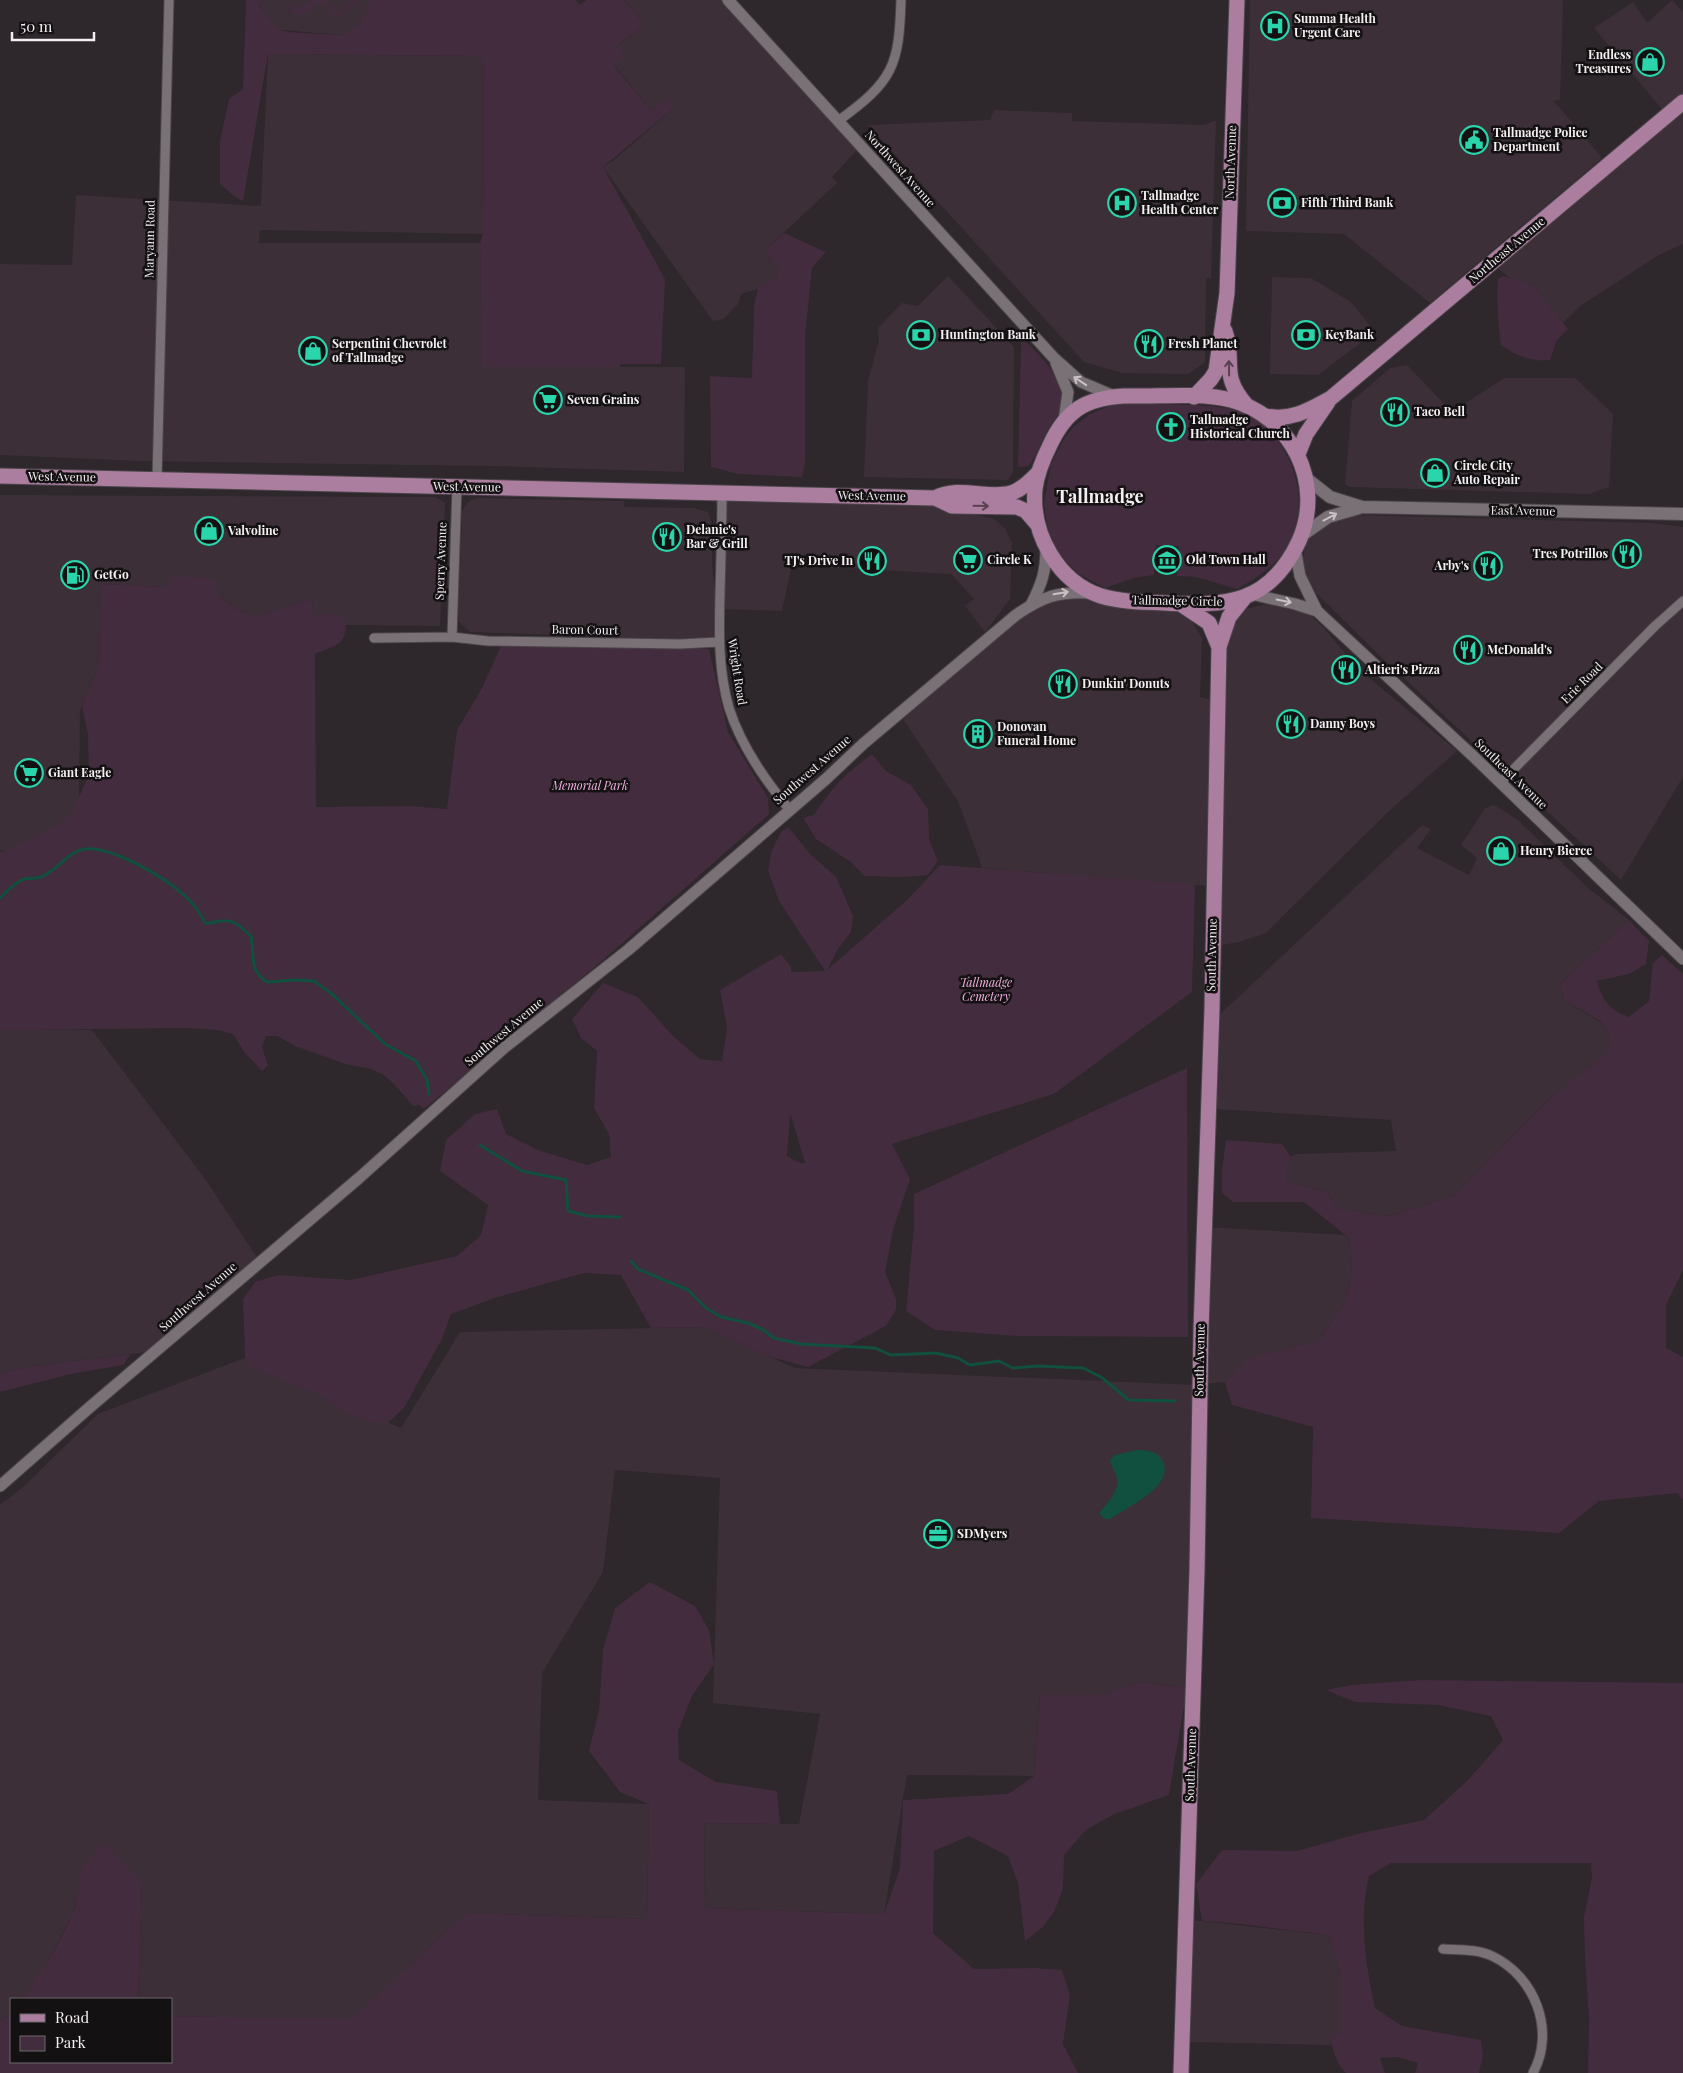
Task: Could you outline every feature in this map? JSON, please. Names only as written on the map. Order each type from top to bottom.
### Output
[{"type":"main road","name":"North Avenue","points":[[1194,397],[1216,372],[1227,293],[1237,0]]},
{"type":"main road","name":"Northeast Avenue","points":[[1266,416],[1283,418],[1297,416],[1332,398],[1683,102]]},
{"type":"main road","name":"North Avenue","points":[[1223,325],[1228,341],[1229,376],[1232,386],[1247,406]]},
{"type":"main road","name":"Tallmadge Circle","points":[[1114,396],[1194,397],[1224,399],[1247,406],[1266,416],[1283,431],[1298,454],[1306,478],[1307,507],[1298,542],[1279,573],[1248,595],[1218,604],[1180,604],[1126,600],[1095,593],[1079,585],[1057,565],[1046,547],[1039,526],[1035,500],[1039,472],[1049,447],[1064,421],[1086,403],[1114,396]]},
{"type":"main road","name":"Northeast Avenue","points":[[1298,454],[1309,429],[1332,398]]},
{"type":"main road","name":"West Avenue","points":[[0,476],[935,498],[952,492],[1012,493],[1024,486],[1039,472]]},
{"type":"main road","name":"East Avenue","points":[[1306,478],[1330,498],[1362,507],[1683,514]]},
{"type":"main road","name":"West Avenue","points":[[935,498],[952,506],[1008,506],[1022,509],[1030,514],[1039,526]]},
{"type":"main road","name":"East Avenue","points":[[1298,542],[1337,513],[1362,507]]},
{"type":"main road","name":"South Avenue","points":[[1181,2073],[1197,1570],[1201,1330],[1212,1009],[1219,647],[1228,618],[1248,595]]},
{"type":"main road","name":"South Avenue","points":[[1180,604],[1209,623],[1219,647]]},
{"type":"street","name":"Maryann Road","points":[[157,479],[169,0]]},
{"type":"street","name":"Northwest Avenue","points":[[728,0],[1053,357],[1081,382],[1114,396]]},
{"type":"street","points":[[838,121],[867,100],[891,69],[897,52],[901,0]]},
{"type":"street","name":"Northwest Avenue","points":[[1053,357],[1068,392],[1064,421]]},
{"type":"street","name":"Sperry Avenue","points":[[452,637],[456,486]]},
{"type":"street","name":"Wright Road","points":[[722,493],[718,642],[724,683],[730,709],[744,744],[759,771],[789,809]]},
{"type":"street","name":"Southeast Avenue","points":[[1298,542],[1300,576],[1317,611],[1683,959]]},
{"type":"street","name":"Southwest Avenue","points":[[1030,605],[1045,573],[1046,547]]},
{"type":"street","name":"Southwest Avenue","points":[[0,1486],[359,1178],[504,1048],[628,950],[978,646],[1030,605],[1058,593],[1095,593]]},
{"type":"street","name":"Southeast Avenue","points":[[1248,595],[1295,604],[1317,611]]},
{"type":"street","name":"Erie Road","points":[[1500,783],[1655,626],[1683,601]]},
{"type":"street","name":"Baron Court","points":[[374,638],[452,637],[488,641],[680,644],[718,642]]},
{"type":"street","points":[[1443,1950],[1474,1951],[1492,1956],[1509,1967],[1526,1985],[1538,2005],[1542,2027],[1540,2053],[1533,2073]]},
{"type":"shaded area","points":[[265,0],[465,0],[341,35],[281,30],[271,21],[259,5]]},
{"type":"shaded area","points":[[624,0],[723,0],[858,149],[832,177],[837,183],[764,251],[779,267],[776,277],[757,289],[741,294],[738,304],[723,319],[713,321],[603,167],[614,160],[675,107],[652,111],[614,65],[616,47],[645,25]]},
{"type":"shaded area","points":[[1250,0],[1563,0],[1560,100],[1554,101],[1602,158],[1430,303],[1344,234],[1246,231]]},
{"type":"shaded area","points":[[1672,0],[1683,12],[1683,98],[1665,113],[1594,28],[1633,2],[1647,23]]},
{"type":"shaded area","points":[[268,54],[476,56],[484,62],[483,234],[260,230],[259,243],[480,243],[482,367],[685,367],[684,472],[490,466],[140,461],[0,455],[0,264],[72,265],[76,195],[261,206]]},
{"type":"shaded area","points":[[994,110],[1072,113],[1072,121],[1204,125],[1216,120],[1211,278],[1206,278],[1205,362],[1189,374],[1122,373],[1084,362],[868,125],[990,120]]},
{"type":"shaded area","points":[[1683,110],[1683,244],[1659,255],[1580,306],[1563,323],[1534,285],[1509,278],[1498,268]]},
{"type":"shaded area","points":[[948,276],[1014,347],[1013,472],[1008,480],[864,477],[868,381],[879,340],[878,328],[902,303],[918,306]]},
{"type":"shaded area","points":[[1272,277],[1311,278],[1351,302],[1375,332],[1318,375],[1270,374]]},
{"type":"shaded area","points":[[1407,365],[1452,412],[1504,378],[1575,378],[1613,414],[1609,487],[1589,494],[1350,487],[1345,484],[1352,401],[1390,368]]},
{"type":"shaded area","points":[[722,493],[905,497],[994,519],[1005,528],[1012,543],[1010,599],[985,632],[965,606],[974,599],[951,574],[792,565],[782,611],[720,609]]},
{"type":"shaded area","points":[[0,495],[435,497],[445,503],[440,626],[346,625],[346,618],[314,616],[312,599],[256,616],[237,610],[217,593],[214,579],[165,587],[101,584],[100,663],[80,711],[79,801],[69,825],[13,850],[0,850]]},
{"type":"shaded area","points":[[477,498],[624,501],[624,507],[694,508],[708,512],[712,524],[712,563],[719,642],[618,643],[618,637],[470,632],[458,621],[462,512],[471,500]]},
{"type":"shaded area","points":[[1357,515],[1651,523],[1683,527],[1683,777],[1621,880],[1379,655],[1316,593],[1306,576],[1302,562],[1306,542],[1317,529],[1335,517]]},
{"type":"shaded area","points":[[1092,596],[1187,614],[1202,638],[1200,697],[1211,700],[1209,886],[982,868],[959,803],[903,719],[1013,623],[1052,597]]},
{"type":"shaded area","points":[[1267,604],[1309,614],[1367,676],[1457,751],[1388,812],[1266,933],[1239,942],[1217,946],[1227,632],[1240,610]]},
{"type":"shaded area","points":[[1494,805],[1518,820],[1587,887],[1629,920],[1560,984],[1564,1000],[1602,1023],[1611,1040],[1606,1054],[1550,1098],[1455,1195],[1389,1216],[1340,1209],[1327,1192],[1286,1181],[1291,1157],[1296,1154],[1396,1151],[1391,1120],[1216,1109],[1218,1016],[1422,825],[1431,829],[1417,848],[1469,875],[1477,858],[1461,845],[1485,808]]},
{"type":"shaded area","points":[[0,1030],[92,1030],[206,1180],[260,1262],[156,1351],[25,1367],[0,1374]]},
{"type":"shaded area","points":[[1207,1227],[1345,1235],[1349,1238],[1352,1269],[1347,1299],[1318,1341],[1250,1358],[1225,1382],[1204,1384]]},
{"type":"shaded area","points":[[705,1327],[795,1368],[1196,1385],[1187,1688],[1141,1682],[1099,1695],[1040,1695],[1034,1776],[907,1775],[884,1914],[705,1908],[704,1823],[799,1824],[820,1714],[713,1703],[720,1478],[615,1470],[603,1572],[542,1673],[538,1800],[649,1804],[647,1919],[466,1913],[352,2020],[172,2016],[172,1998],[138,1998],[142,1882],[81,1874],[73,1913],[42,1973],[23,1998],[10,1998],[10,2014],[0,2022],[0,1505],[24,1486],[98,1414],[247,1357],[401,1428],[460,1332]]},
{"type":"shaded area","points":[[1137,1450],[1152,1452],[1161,1458],[1165,1471],[1162,1479],[1156,1488],[1147,1495],[1110,1519],[1105,1519],[1100,1515],[1100,1512],[1112,1497],[1117,1483],[1110,1460],[1115,1455]]},
{"type":"shaded area","points":[[1191,1920],[1329,1935],[1341,1975],[1341,2032],[1331,2035],[1331,2045],[1186,2042]]},
{"type":"green space","points":[[246,0],[265,0],[259,5],[271,21],[281,30],[341,35],[358,25],[367,12],[365,7],[373,0],[576,0],[580,5],[586,0],[624,0],[645,25],[617,46],[625,56],[614,66],[652,111],[667,98],[675,107],[603,167],[665,279],[661,364],[620,364],[620,367],[482,367],[480,243],[483,234],[484,62],[476,56],[268,54],[243,201],[235,197],[220,184],[220,141],[229,99],[243,89]]},
{"type":"green space","points":[[312,0],[326,0],[339,13],[353,0],[359,0],[342,15],[329,15],[328,4],[314,4],[313,8],[306,14],[294,14],[290,11],[292,6],[304,7]]},
{"type":"green space","points":[[784,233],[826,252],[812,268],[805,337],[805,462],[802,477],[738,474],[711,467],[710,376],[752,378],[754,306],[758,288],[776,277],[779,268],[764,251]]},
{"type":"green space","points":[[1503,276],[1534,285],[1568,329],[1557,340],[1550,360],[1524,357],[1501,345],[1497,288],[1498,279]]},
{"type":"green space","points":[[1018,333],[1051,369],[1062,390],[1063,401],[1061,412],[1050,426],[1029,466],[1018,467],[1021,343],[1013,335]]},
{"type":"green space","points":[[1115,404],[1183,404],[1220,407],[1247,414],[1264,426],[1278,441],[1289,459],[1296,478],[1299,499],[1297,519],[1291,539],[1280,557],[1260,575],[1237,589],[1196,577],[1177,576],[1179,546],[1156,545],[1154,575],[1134,578],[1105,588],[1079,574],[1056,552],[1047,525],[1044,503],[1051,464],[1064,439],[1073,427],[1090,414]]},
{"type":"green space","name":"Memorial Park","points":[[172,576],[215,579],[217,593],[237,610],[256,616],[312,599],[314,616],[331,613],[346,618],[345,634],[340,643],[315,654],[316,807],[411,806],[447,809],[457,730],[481,690],[501,646],[684,648],[709,649],[728,732],[768,798],[769,814],[603,960],[424,1109],[419,1105],[413,1106],[392,1082],[382,1074],[371,1069],[345,1064],[295,1046],[277,1036],[266,1036],[262,1047],[268,1065],[262,1071],[245,1053],[233,1034],[217,1030],[189,1028],[0,1030],[0,852],[30,840],[70,816],[89,775],[88,735],[82,706],[100,663],[101,584],[165,587]]},
{"type":"green space","points":[[872,754],[886,771],[911,785],[928,809],[929,839],[938,861],[928,875],[903,877],[864,876],[852,863],[816,839],[803,818],[814,815],[840,781]]},
{"type":"green space","name":"Tallmadge Cemetery","points":[[788,827],[812,856],[836,877],[853,916],[851,932],[838,949],[827,970],[907,900],[940,865],[1195,884],[1192,992],[1054,1094],[892,1144],[910,1179],[893,1230],[885,1272],[896,1299],[896,1310],[886,1326],[808,1367],[767,1356],[705,1327],[651,1328],[621,1275],[584,1273],[495,1298],[451,1314],[442,1339],[404,1408],[389,1422],[375,1422],[346,1413],[320,1395],[248,1366],[245,1356],[243,1299],[255,1282],[278,1275],[351,1280],[457,1256],[481,1235],[488,1205],[440,1171],[446,1140],[475,1114],[497,1109],[506,1134],[538,1150],[587,1165],[611,1157],[609,1134],[594,1108],[597,1051],[581,1038],[572,1019],[603,983],[638,997],[673,1036],[700,1059],[722,1061],[727,1028],[720,990],[781,954],[791,967],[791,972],[825,971],[779,901],[768,871],[771,852],[781,832]],"holes":[[[791,1116],[805,1163],[800,1163],[787,1156]]]},
{"type":"green space","points":[[1629,920],[1649,941],[1646,964],[1629,974],[1597,981],[1602,994],[1612,1008],[1629,1017],[1649,1001],[1653,963],[1662,955],[1683,974],[1683,1270],[1666,1305],[1666,1348],[1683,1357],[1683,1500],[1677,1493],[1599,1501],[1559,1533],[1311,1518],[1313,1427],[1232,1405],[1225,1382],[1249,1358],[1318,1341],[1347,1299],[1352,1269],[1349,1238],[1304,1202],[1233,1202],[1222,1193],[1222,1170],[1226,1140],[1282,1144],[1291,1157],[1286,1181],[1327,1192],[1340,1209],[1389,1216],[1455,1195],[1550,1098],[1605,1054],[1611,1040],[1602,1022],[1564,1000],[1560,984]]},
{"type":"green space","points":[[1187,1068],[1188,1337],[1018,1336],[935,1330],[906,1311],[914,1226],[914,1194]]},
{"type":"green space","points":[[131,1354],[123,1365],[71,1374],[0,1392],[0,1374],[25,1367]]},
{"type":"green space","points":[[650,1582],[695,1606],[709,1630],[714,1664],[692,1696],[678,1731],[679,1760],[716,1782],[777,1791],[780,1824],[704,1823],[705,1908],[884,1914],[900,1868],[903,1800],[1008,1794],[1034,1776],[1040,1695],[1099,1695],[1141,1682],[1187,1688],[1169,1795],[1112,1815],[1086,1830],[1064,1855],[1063,1889],[1054,1912],[1043,1927],[1025,1941],[1018,1883],[1008,1856],[969,1836],[934,1851],[933,1933],[974,1969],[1036,1968],[1062,1970],[1070,1995],[1063,2044],[1078,2073],[0,2073],[0,2022],[10,2014],[10,2063],[172,2063],[172,2016],[352,2019],[466,1913],[647,1919],[649,1804],[620,1792],[589,1751],[599,1710],[603,1650],[615,1608]]},
{"type":"green space","points":[[1421,1680],[1683,1683],[1683,2073],[1588,2073],[1589,2019],[1584,1917],[1592,1877],[1591,1863],[1391,1863],[1369,1876],[1364,1909],[1364,1942],[1375,2008],[1402,2026],[1481,2040],[1483,2055],[1479,2073],[1415,2073],[1418,2063],[1397,2057],[1380,2058],[1385,2073],[1346,2073],[1337,2060],[1331,2040],[1331,2035],[1341,2032],[1341,1975],[1329,1935],[1202,1921],[1196,1884],[1222,1850],[1297,1851],[1357,1834],[1424,1820],[1467,1781],[1503,1740],[1491,1716],[1437,1705],[1355,1702],[1326,1690],[1351,1685]]},
{"type":"green space","points":[[105,1843],[142,1882],[138,1998],[23,1998],[49,1959],[72,1915],[83,1869],[91,1857]]},
{"type":"waterway","points":[[0,898],[18,882],[24,879],[43,876],[54,870],[79,850],[96,849],[123,857],[164,880],[184,895],[193,904],[205,923],[230,921],[251,936],[253,962],[257,972],[267,982],[314,981],[332,994],[385,1044],[416,1061],[427,1080],[429,1094]]},
{"type":"waterway","points":[[480,1145],[522,1171],[566,1180],[568,1211],[588,1216],[620,1217]]},
{"type":"waterway","points":[[631,1261],[638,1269],[688,1290],[706,1308],[721,1317],[748,1323],[762,1329],[774,1338],[801,1344],[875,1348],[891,1355],[936,1353],[958,1358],[970,1365],[999,1361],[1013,1368],[1037,1366],[1083,1368],[1101,1377],[1129,1400],[1175,1401]]},
{"type":"place","name":"Summa Health Urgent Care","points":[[1275,26]]},
{"type":"place","name":"Endless Treasures","points":[[1650,62]]},
{"type":"place","name":"Tallmadge Police Department","points":[[1474,140]]},
{"type":"place","name":"Tallmadge Health Center","points":[[1122,203]]},
{"type":"place","name":"Fifth Third Bank","points":[[1282,203]]},
{"type":"place","name":"Huntington Bank","points":[[921,335]]},
{"type":"place","name":"KeyBank","points":[[1306,335]]},
{"type":"place","name":"Fresh Planet","points":[[1149,344]]},
{"type":"place","name":"Serpentini Chevrolet of Tallmadge","points":[[313,351]]},
{"type":"place","name":"Seven Grains","points":[[548,400]]},
{"type":"place","name":"Taco Bell","points":[[1395,412]]},
{"type":"place","name":"Tallmadge Historical Church","points":[[1171,427]]},
{"type":"place","name":"Circle City Auto Repair","points":[[1435,473]]},
{"type":"place","name":"Valvoline","points":[[209,531]]},
{"type":"place","name":"Delanie's Bar & Grill","points":[[667,537]]},
{"type":"place","name":"Tres Potrillos","points":[[1627,554]]},
{"type":"place","name":"Circle K","points":[[968,560]]},
{"type":"place","name":"Old Town Hall","points":[[1167,560]]},
{"type":"place","name":"TJ's Drive In","points":[[872,561]]},
{"type":"place","name":"Arby's","points":[[1488,566]]},
{"type":"place","name":"GetGo","points":[[75,575]]},
{"type":"place","name":"McDonald's","points":[[1468,650]]},
{"type":"place","name":"Altieri's Pizza","points":[[1346,670]]},
{"type":"place","name":"Dunkin' Donuts","points":[[1063,684]]},
{"type":"place","name":"Danny Boys","points":[[1291,724]]},
{"type":"place","name":"Donovan Funeral Home","points":[[978,734]]},
{"type":"place","name":"Giant Eagle","points":[[29,773]]},
{"type":"place","name":"Henry Bierce","points":[[1501,851]]},
{"type":"place","name":"SDMyers","points":[[938,1534]]},
{"type":"district","name":"Tallmadge","points":[[1100,497]]}]
